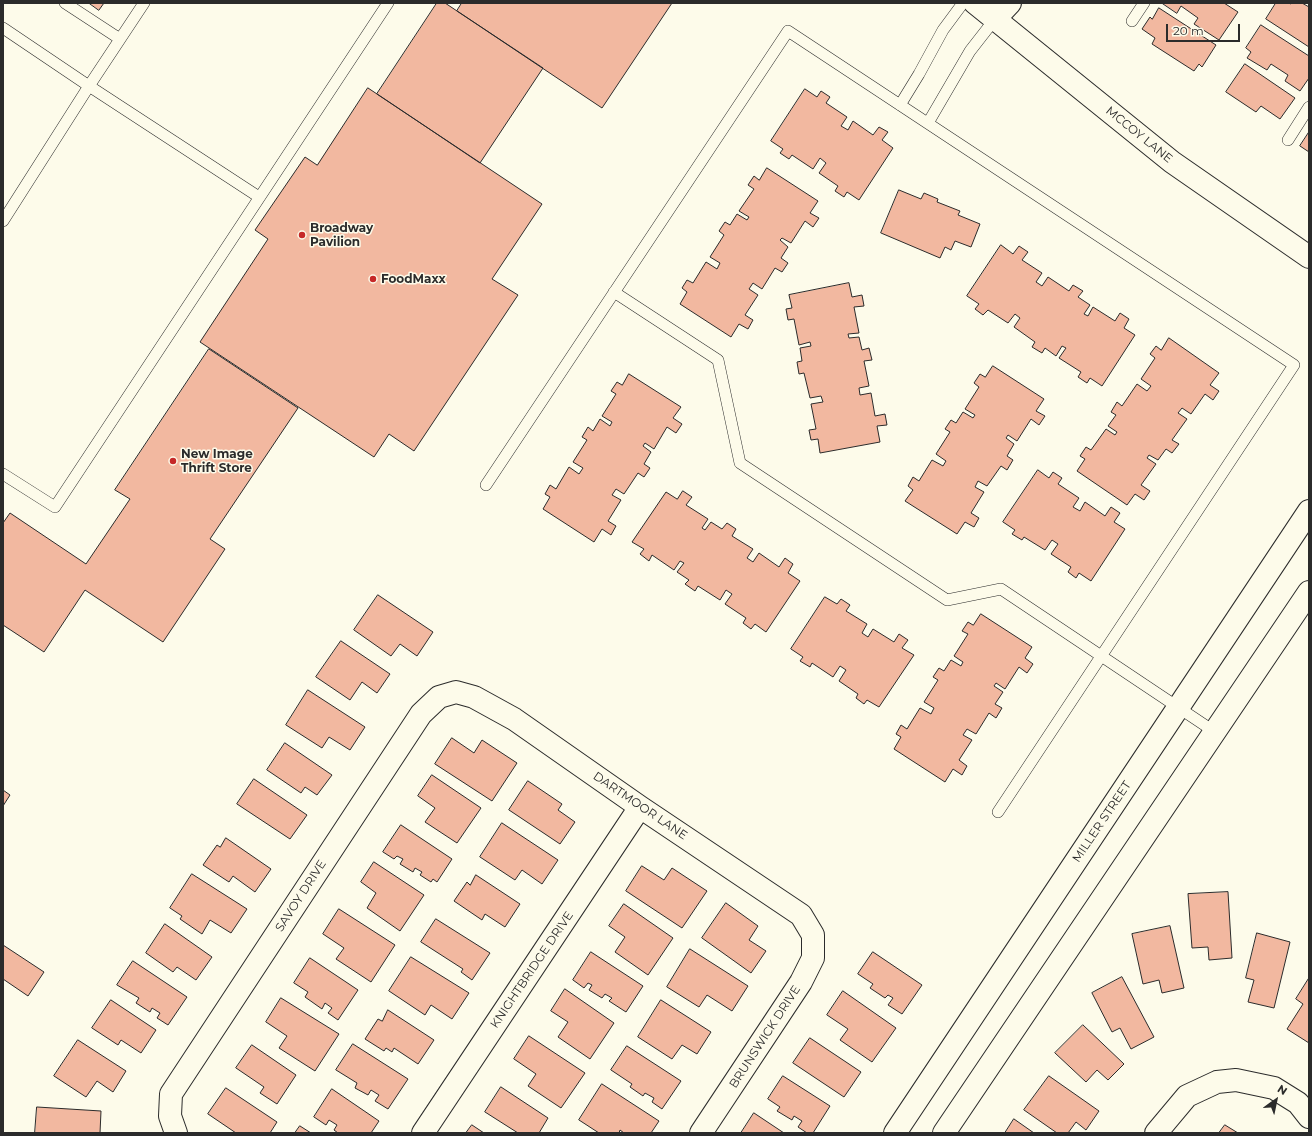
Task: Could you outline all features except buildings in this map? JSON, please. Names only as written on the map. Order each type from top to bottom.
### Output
[{"type":"street","name":"MCCOY LANE","points":[[975,3],[1172,162],[1309,257]]},
{"type":"street","points":[[995,19],[1010,3]]},
{"type":"street","name":"MILLER STREET","points":[[895,1133],[1309,511]]},
{"type":"street","points":[[944,1133],[1309,592]]},
{"type":"street","name":"DARTMOOR LANE","points":[[456,692],[474,697],[514,719],[640,807],[801,915],[813,935]]},
{"type":"street","name":"SAVOY DRIVE","points":[[173,1125],[171,1094],[422,714],[440,697],[456,692]]},
{"type":"street","name":"KNIGHTBRIDGE DRIVE","points":[[423,1133],[640,807]]},
{"type":"street","name":"BRUNSWICK DRIVE","points":[[701,1133],[801,982],[813,958],[813,935]]},
{"type":"street","points":[[1156,1133],[1187,1096],[1217,1082],[1236,1080],[1274,1088],[1298,1103],[1309,1117]]},
{"type":"lane","points":[[65,3],[120,39]]},
{"type":"lane","points":[[3,221],[144,3]]},
{"type":"lane","points":[[3,474],[55,507],[388,3]]},
{"type":"lane","points":[[900,105],[943,30],[963,3]]},
{"type":"lane","points":[[1132,21],[1144,3]]},
{"type":"lane","points":[[928,123],[970,51],[995,19]]},
{"type":"lane","points":[[3,28],[89,86],[260,197]]},
{"type":"lane","points":[[486,485],[788,31],[1294,365],[998,812]]},
{"type":"lane","points":[[1288,140],[1309,107]]},
{"type":"lane","points":[[614,292],[718,360],[740,462],[947,600],[1001,589],[1215,732]]},
{"type":"place","name":"Broadway Pavilion","points":[[302,235]]},
{"type":"place","name":"FoodMaxx","points":[[373,279]]},
{"type":"place","name":"New Image Thrift Store","points":[[173,461]]}]
